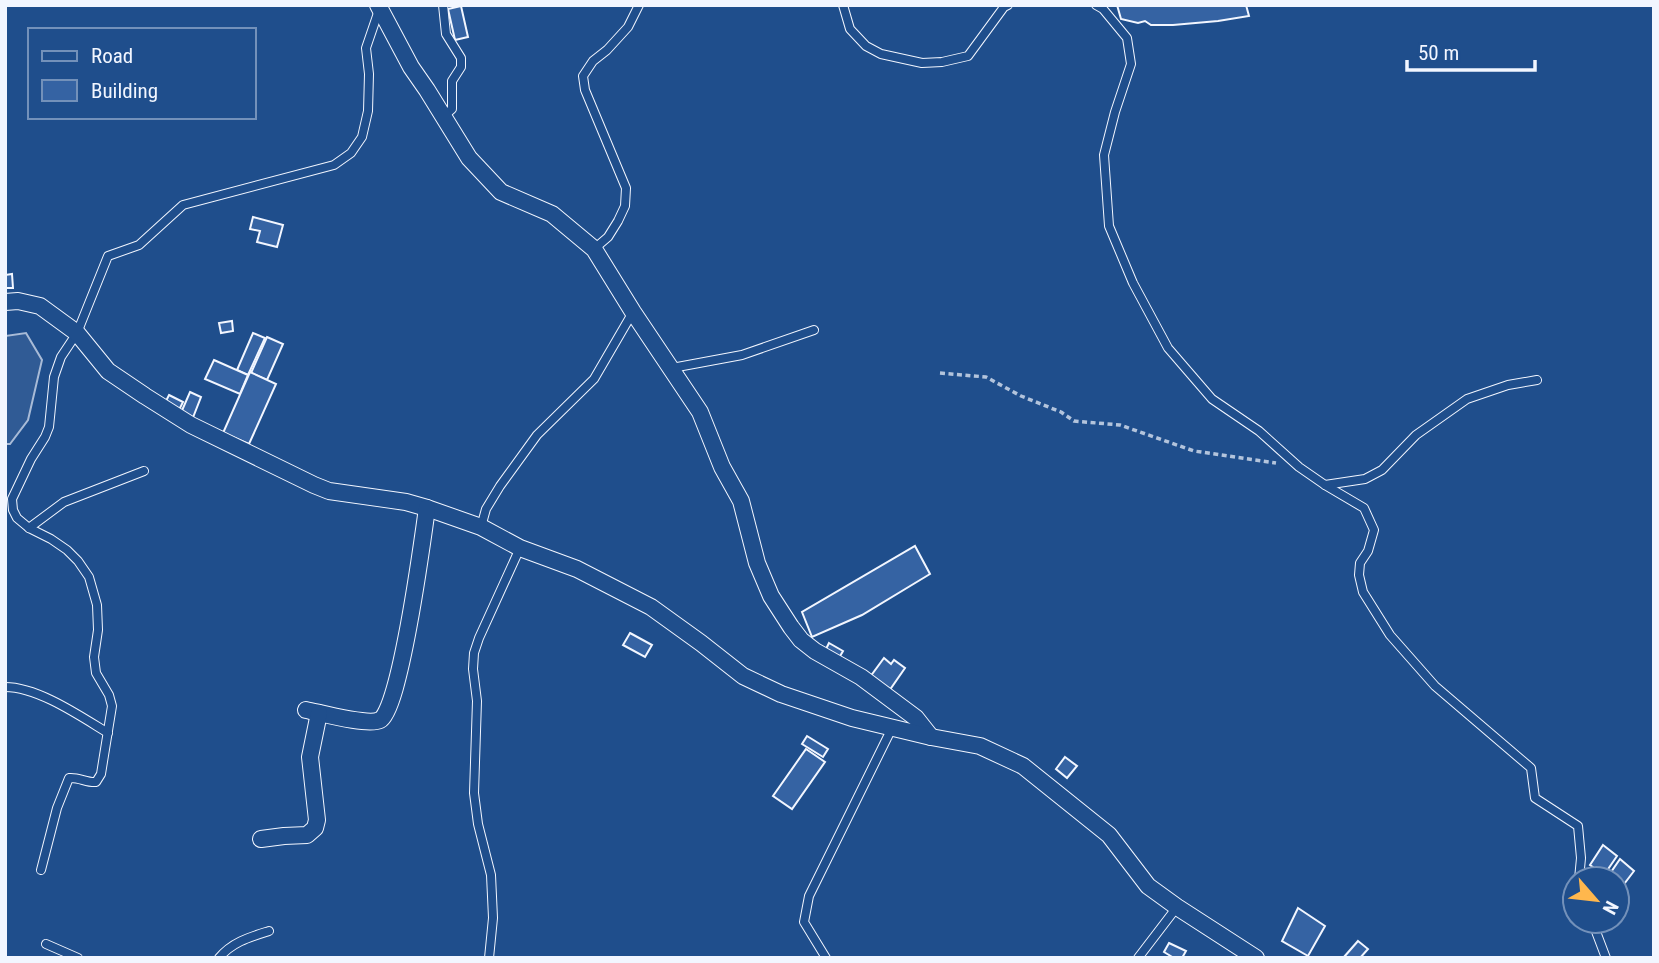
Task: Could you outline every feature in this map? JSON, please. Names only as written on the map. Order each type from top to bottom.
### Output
[{"type":"street","points":[[378,8],[468,158],[501,192],[552,214],[594,248],[700,412],[722,467],[741,501],[757,562],[771,596],[791,627],[801,640],[815,651],[861,677],[916,718],[931,737]]},
{"type":"street","points":[[5,302],[18,301],[40,306],[77,333],[108,371],[145,396],[191,425],[328,491],[406,502],[481,527],[520,548],[577,569],[651,607],[743,676],[781,694],[852,718],[980,746],[1023,766],[1109,835],[1149,886],[1256,958]]},
{"type":"street","points":[[261,839],[307,835],[315,828],[317,820],[310,757],[313,711],[377,722],[386,716],[407,631],[427,508]]},
{"type":"lane","points":[[443,5],[446,34],[461,58],[461,67],[452,81],[452,109],[443,117]]},
{"type":"lane","points":[[594,248],[608,237],[618,221],[625,206],[626,188],[585,90],[583,76],[593,61],[628,27],[639,5]]},
{"type":"lane","points":[[843,5],[850,29],[866,46],[881,54],[922,63],[968,56],[1007,5]]},
{"type":"lane","points":[[1096,5],[1103,9],[1127,38],[1131,64],[1104,155],[1110,226],[1133,282],[1168,348],[1212,400],[1259,431],[1299,467],[1364,508],[1374,530],[1368,551],[1360,563],[1359,575],[1363,592],[1390,635],[1435,686],[1531,768],[1535,798],[1578,826],[1580,865]]},
{"type":"lane","points":[[41,870],[57,808],[69,778],[96,782],[101,774],[112,706],[96,673],[94,657],[98,630],[97,605],[89,577],[67,550],[29,528],[17,518],[13,510],[12,499],[31,459],[46,437],[54,377],[61,357],[77,333],[108,256],[139,245],[183,205],[334,165],[351,153],[362,137],[368,111],[369,74],[366,48],[378,8]]},
{"type":"lane","points":[[481,527],[486,509],[500,486],[537,435],[594,379],[634,313]]},
{"type":"lane","points":[[672,368],[742,355],[814,330]]},
{"type":"lane","points":[[1325,485],[1365,479],[1382,470],[1416,435],[1467,399],[1508,385],[1537,380]]},
{"type":"lane","points":[[29,528],[64,502],[144,471]]},
{"type":"lane","points":[[489,958],[493,918],[491,875],[478,824],[474,793],[477,701],[474,653],[520,548]]},
{"type":"lane","points":[[5,687],[20,687],[64,707],[108,733]]},
{"type":"lane","points":[[826,958],[804,922],[809,896],[892,728]]},
{"type":"lane","points":[[1138,958],[1177,907]]},
{"type":"lane","points":[[219,958],[226,949],[246,938],[269,931]]},
{"type":"lane","points":[[1597,935],[1606,958]]},
{"type":"lane","points":[[46,943],[78,958]]},
{"type":"path","points":[[940,373],[986,377],[1021,396],[1061,412],[1074,421],[1119,425],[1194,451],[1299,467]]},
{"type":"shaded area","points":[[26,333],[42,360],[28,420],[10,444],[5,444],[5,336]]},
{"type":"building","points":[[1117,5],[1246,5],[1249,16],[1218,21],[1151,25],[1145,21],[1138,23],[1121,19]]},
{"type":"building","points":[[461,6],[468,37],[455,40],[448,9]]},
{"type":"building","points":[[253,217],[283,225],[277,247],[257,242],[260,231],[250,229]]},
{"type":"building","points":[[12,274],[13,288],[5,288],[5,275]]},
{"type":"building","points":[[232,321],[233,331],[221,333],[219,323]]},
{"type":"building","points":[[253,333],[265,338],[248,375],[237,370]]},
{"type":"building","points":[[267,337],[283,344],[267,380],[251,373]]},
{"type":"building","points":[[214,360],[248,375],[240,394],[205,379]]},
{"type":"building","points":[[250,372],[276,384],[249,444],[223,433]]},
{"type":"building","points":[[190,392],[201,397],[192,420],[180,415]]},
{"type":"building","points":[[169,395],[183,402],[178,412],[164,405]]},
{"type":"building","points":[[915,546],[930,574],[862,615],[812,637],[802,612]]},
{"type":"building","points":[[630,633],[652,645],[645,657],[623,645]]},
{"type":"building","points":[[829,643],[843,651],[839,658],[825,651]]},
{"type":"building","points":[[884,658],[891,664],[894,660],[905,668],[889,691],[870,677]]},
{"type":"building","points":[[807,736],[828,749],[823,757],[802,744]]},
{"type":"building","points":[[806,749],[825,762],[792,809],[773,796]]},
{"type":"building","points":[[1065,757],[1077,766],[1067,778],[1056,769]]},
{"type":"building","points":[[1603,845],[1617,856],[1611,865],[1590,865]]},
{"type":"building","points":[[1620,859],[1627,865],[1616,865]]},
{"type":"building","points":[[1298,908],[1325,926],[1308,956],[1282,941]]},
{"type":"building","points":[[1358,941],[1368,949],[1360,958],[1344,957]]},
{"type":"building","points":[[1169,943],[1186,951],[1182,958],[1174,958],[1164,952]]}]
